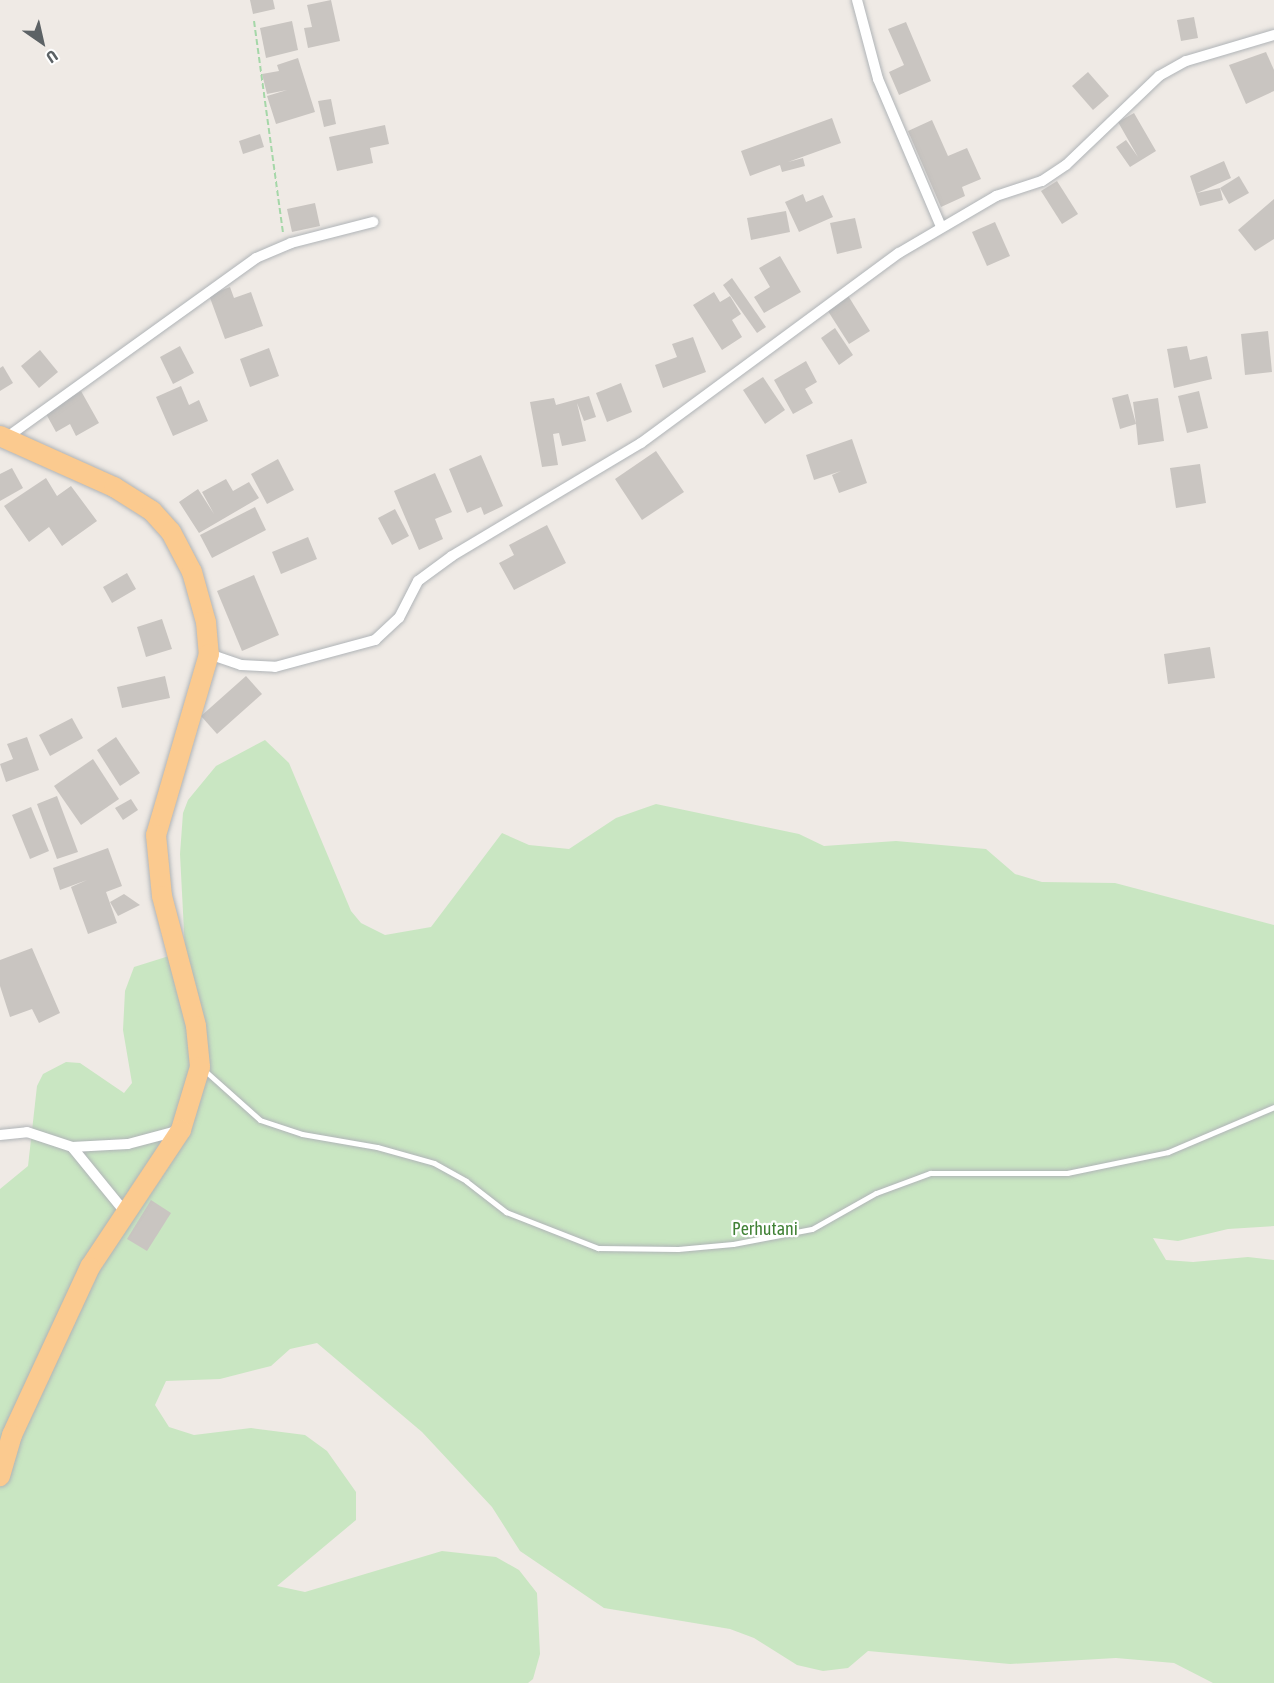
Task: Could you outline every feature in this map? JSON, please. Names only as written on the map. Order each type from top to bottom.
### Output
[{"type":"highway","points":[[0,1476],[12,1434],[90,1267],[181,1130],[200,1067],[196,1026],[162,896],[156,835],[209,654],[206,621],[192,572],[171,532],[152,511],[114,487],[2,439]]},
{"type":"street","points":[[857,0],[874,70],[941,227]]},
{"type":"street","points":[[209,654],[241,665],[275,667],[375,640],[399,618],[418,581],[452,556],[641,443],[799,324],[941,227],[996,196],[1042,181],[1066,165],[1159,76],[1186,61],[1274,35]]},
{"type":"street","points":[[2,439],[212,286],[256,258],[285,245],[373,222]]},
{"type":"street","points":[[0,1135],[27,1132],[72,1147],[128,1144],[181,1130]]},
{"type":"street","points":[[72,1147],[125,1212]]},
{"type":"lane","points":[[200,1067],[260,1120],[302,1134],[377,1147],[434,1163],[466,1181],[506,1212],[598,1248],[689,1248],[812,1229],[876,1193],[930,1173],[1067,1173],[1168,1152],[1274,1107]]},
{"type":"path","points":[[254,21],[285,245]]},
{"type":"green space","name":"Perhutani","points":[[265,740],[289,763],[351,911],[361,923],[385,935],[431,927],[502,833],[529,845],[569,849],[616,818],[656,804],[799,834],[824,846],[896,841],[986,849],[1015,874],[1042,882],[1115,883],[1274,925],[1274,1226],[1228,1229],[1178,1241],[1153,1238],[1166,1260],[1193,1262],[1248,1257],[1274,1260],[1274,1683],[1213,1683],[1174,1663],[1116,1658],[1010,1664],[868,1651],[848,1668],[823,1671],[797,1665],[754,1638],[730,1629],[604,1608],[520,1551],[492,1507],[422,1432],[317,1343],[290,1349],[271,1366],[220,1379],[166,1381],[155,1405],[169,1427],[194,1435],[251,1428],[305,1435],[327,1451],[356,1492],[356,1520],[277,1586],[305,1592],[442,1551],[496,1557],[519,1570],[537,1593],[540,1654],[533,1679],[528,1683],[0,1683],[0,1189],[28,1166],[37,1086],[43,1074],[66,1062],[80,1063],[124,1093],[132,1083],[123,1030],[125,991],[134,967],[185,951],[180,854],[183,813],[188,800],[216,766]]},
{"type":"building","points":[[250,0],[273,0],[275,9],[253,14]]},
{"type":"building","points":[[331,0],[340,41],[308,48],[304,28],[312,27],[307,5]]},
{"type":"building","points":[[1194,17],[1198,38],[1181,41],[1177,20]]},
{"type":"building","points":[[292,21],[298,50],[266,58],[260,28]]},
{"type":"building","points":[[906,22],[931,81],[899,95],[889,72],[904,65],[888,29]]},
{"type":"building","points":[[1266,52],[1274,70],[1274,91],[1246,104],[1229,65]]},
{"type":"building","points":[[298,58],[315,112],[276,124],[267,96],[287,90],[267,94],[262,74],[279,71],[277,65]]},
{"type":"building","points":[[1088,72],[1109,96],[1093,110],[1072,86]]},
{"type":"building","points":[[331,99],[336,124],[324,127],[318,101]]},
{"type":"building","points":[[1134,113],[1156,151],[1130,167],[1116,147],[1126,140],[1138,157],[1118,122]]},
{"type":"building","points":[[832,118],[841,143],[788,162],[803,158],[805,166],[782,172],[780,165],[750,176],[741,151]]},
{"type":"building","points":[[932,120],[948,156],[967,148],[981,179],[962,187],[965,196],[941,207],[908,131]]},
{"type":"building","points":[[385,125],[389,144],[370,148],[373,163],[337,171],[329,137]]},
{"type":"building","points":[[260,134],[264,147],[243,154],[239,141]]},
{"type":"building","points":[[1224,161],[1231,178],[1197,193],[1220,188],[1223,200],[1200,206],[1190,176]]},
{"type":"building","points":[[1239,176],[1249,193],[1229,204],[1220,188]]},
{"type":"building","points":[[1057,181],[1078,214],[1062,224],[1041,191]]},
{"type":"building","points":[[803,194],[806,202],[823,195],[833,217],[799,232],[785,202]]},
{"type":"building","points":[[1274,199],[1274,239],[1255,251],[1238,230]]},
{"type":"building","points":[[315,203],[320,226],[292,232],[287,209]]},
{"type":"building","points":[[786,211],[790,232],[751,240],[747,218]]},
{"type":"building","points":[[855,218],[862,248],[837,254],[830,223]]},
{"type":"building","points":[[995,222],[1010,256],[987,266],[972,232]]},
{"type":"building","points":[[780,256],[801,292],[764,313],[754,297],[770,287],[759,268]]},
{"type":"building","points":[[732,278],[766,327],[757,333],[723,285]]},
{"type":"building","points":[[230,287],[234,298],[251,292],[263,326],[225,339],[209,295]]},
{"type":"building","points":[[714,292],[720,302],[730,296],[741,314],[732,320],[742,337],[722,350],[693,305]]},
{"type":"building","points":[[847,294],[870,331],[849,344],[826,308]]},
{"type":"building","points":[[835,328],[853,355],[839,365],[821,338]]},
{"type":"building","points":[[1268,331],[1272,372],[1245,375],[1241,334]]},
{"type":"building","points":[[693,337],[706,372],[663,388],[655,365],[677,357],[672,344]]},
{"type":"building","points":[[180,346],[194,373],[173,384],[160,357]]},
{"type":"building","points":[[1187,346],[1190,360],[1207,356],[1212,379],[1174,388],[1167,349]]},
{"type":"building","points":[[269,348],[279,376],[250,387],[240,359]]},
{"type":"building","points":[[40,350],[58,372],[39,388],[21,366]]},
{"type":"building","points":[[806,361],[817,382],[805,389],[813,403],[793,414],[774,380]]},
{"type":"building","points":[[3,366],[13,383],[0,391],[0,368]]},
{"type":"building","points":[[763,377],[785,410],[765,424],[743,390]]},
{"type":"building","points":[[621,383],[632,412],[607,422],[596,393]]},
{"type":"building","points":[[181,386],[189,405],[199,400],[208,421],[173,436],[156,397]]},
{"type":"building","points":[[81,391],[99,423],[76,436],[70,424],[56,432],[45,412]]},
{"type":"building","points":[[1199,391],[1208,428],[1187,433],[1178,396]]},
{"type":"building","points":[[1128,394],[1136,424],[1120,429],[1112,398]]},
{"type":"building","points":[[589,396],[596,417],[584,421],[577,403],[586,441],[562,446],[559,433],[553,434],[558,465],[542,467],[530,402],[554,398],[556,405]]},
{"type":"building","points":[[1158,398],[1164,441],[1138,445],[1133,402]]},
{"type":"building","points":[[852,439],[867,483],[839,493],[832,475],[841,471],[814,480],[806,455]]},
{"type":"building","points":[[656,451],[684,492],[642,520],[615,479]]},
{"type":"building","points":[[481,455],[503,506],[484,515],[481,507],[467,513],[449,469]]},
{"type":"building","points":[[278,459],[294,490],[267,504],[251,474]]},
{"type":"building","points":[[1200,464],[1206,503],[1176,508],[1170,468]]},
{"type":"building","points":[[12,468],[23,488],[0,501],[0,474]]},
{"type":"building","points":[[435,473],[452,512],[435,519],[443,539],[419,550],[394,491]]},
{"type":"building","points":[[46,478],[57,496],[71,486],[97,521],[62,546],[49,527],[29,542],[4,506]]},
{"type":"building","points":[[226,479],[233,491],[249,482],[259,498],[199,533],[179,502],[198,489],[214,514],[202,492]]},
{"type":"building","points":[[255,507],[266,530],[212,558],[200,535]]},
{"type":"building","points":[[395,509],[409,536],[392,545],[378,518]]},
{"type":"building","points":[[547,525],[566,563],[514,590],[499,563],[514,555],[509,545]]},
{"type":"building","points":[[308,537],[317,559],[281,574],[272,552]]},
{"type":"building","points":[[127,573],[136,589],[112,603],[103,587]]},
{"type":"building","points":[[254,575],[279,635],[242,651],[217,591]]},
{"type":"building","points":[[162,619],[172,649],[146,657],[137,627]]},
{"type":"building","points":[[1210,647],[1215,678],[1168,684],[1164,654]]},
{"type":"building","points":[[165,676],[170,698],[122,708],[117,687]]},
{"type":"building","points":[[246,676],[262,694],[217,734],[201,716]]},
{"type":"building","points":[[72,718],[83,738],[50,756],[39,735]]},
{"type":"building","points":[[27,737],[39,770],[6,782],[0,764],[13,759],[7,744]]},
{"type":"building","points":[[116,737],[140,773],[120,786],[97,750]]},
{"type":"building","points":[[93,759],[119,799],[81,825],[54,786]]},
{"type":"building","points":[[57,796],[78,852],[57,859],[37,804]]},
{"type":"building","points":[[131,799],[138,810],[123,820],[115,808]]},
{"type":"building","points":[[31,807],[49,851],[30,859],[12,815]]},
{"type":"building","points":[[108,848],[122,886],[106,892],[117,923],[88,934],[71,887],[87,880],[60,890],[53,868]]},
{"type":"building","points":[[124,894],[140,905],[118,916],[110,902]]},
{"type":"building","points":[[32,948],[60,1013],[39,1023],[32,1009],[10,1017],[0,986],[0,960]]},
{"type":"building","points":[[151,1200],[171,1213],[147,1251],[127,1239]]}]
